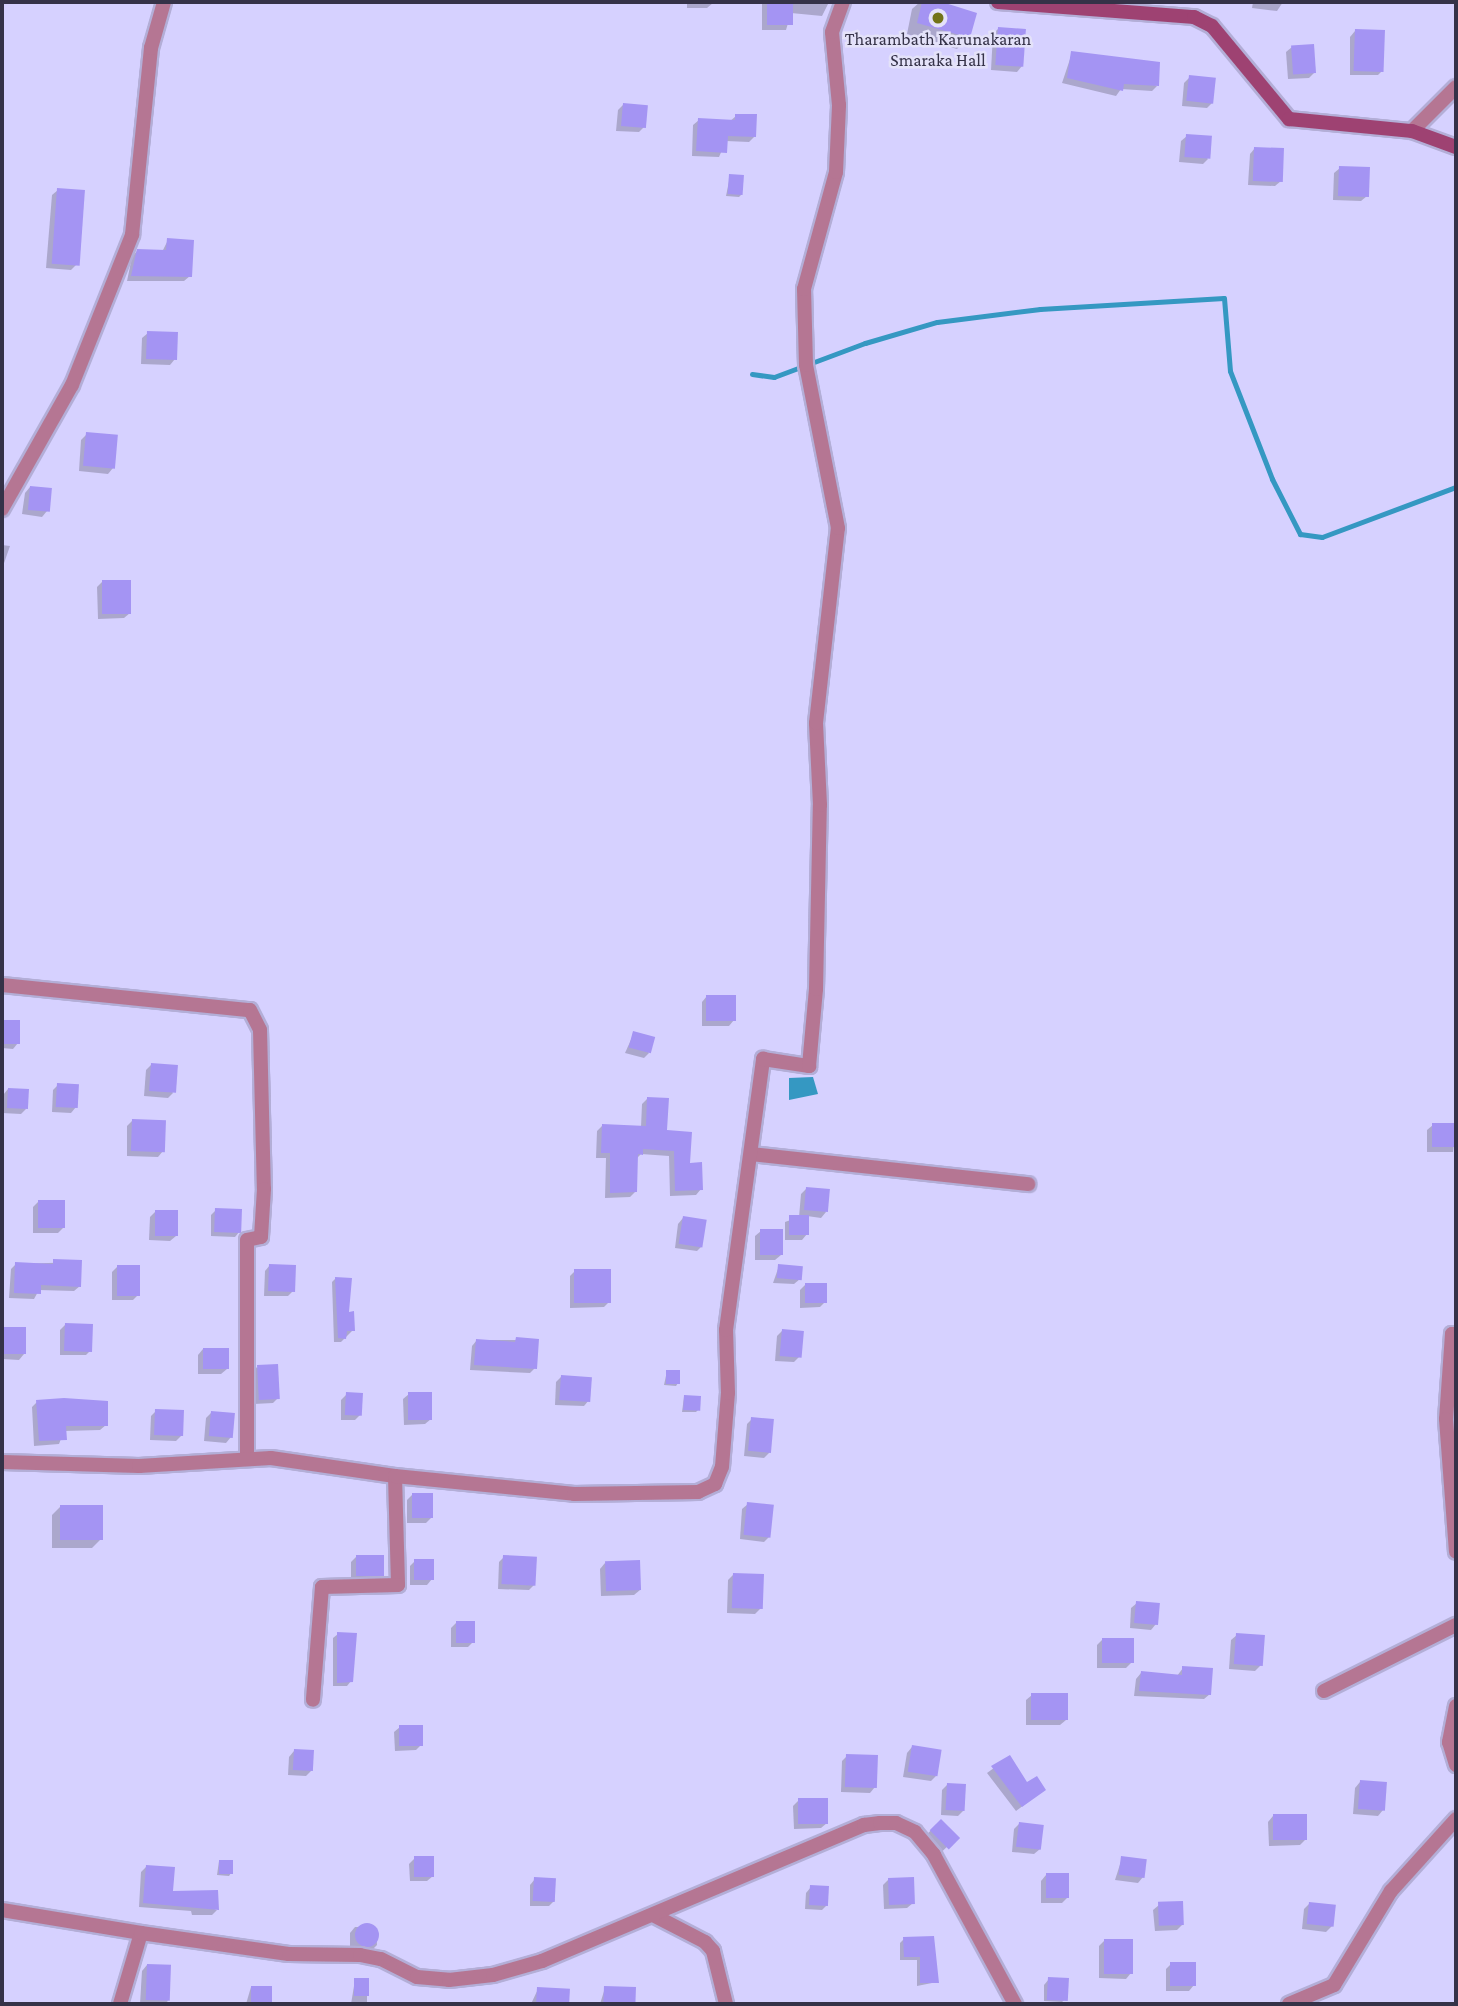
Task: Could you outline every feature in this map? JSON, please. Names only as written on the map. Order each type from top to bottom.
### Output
[{"type":"street","points":[[2,509],[72,385],[132,235],[151,48],[164,2]]},
{"type":"street","points":[[2,1462],[139,1466],[271,1458],[395,1476],[574,1494],[698,1492],[715,1484],[722,1467],[728,1393],[726,1330],[763,1059],[809,1066],[816,989],[820,805],[816,723],[838,528],[806,365],[804,289],[836,172],[839,105],[832,32],[843,2]]},
{"type":"street","points":[[998,2],[1194,17],[1212,26],[1289,119],[1412,131],[1456,147]]},
{"type":"street","points":[[1412,131],[1456,87]]},
{"type":"street","points":[[2,985],[250,1010],[260,1030],[264,1189],[261,1237],[247,1240],[247,1459]]},
{"type":"street","points":[[751,1154],[1028,1184]]},
{"type":"street","points":[[1456,1334],[1452,1334],[1446,1419],[1456,1552]]},
{"type":"street","points":[[313,1700],[322,1587],[398,1585],[395,1476]]},
{"type":"street","points":[[1324,1691],[1456,1625]]},
{"type":"street","points":[[1456,1706],[1449,1742],[1456,1765]]},
{"type":"street","points":[[1289,2004],[1334,1985],[1391,1891],[1456,1819]]},
{"type":"street","points":[[2,1910],[289,1954],[360,1955],[381,1959],[417,1977],[450,1980],[493,1975],[542,1961],[864,1825],[896,1823],[915,1832],[934,1855],[1015,2004]]},
{"type":"street","points":[[653,1915],[705,1942],[713,1951],[726,2004]]},
{"type":"street","points":[[121,2004],[141,1933]]},
{"type":"water","points":[[813,1077],[818,1094],[789,1100],[789,1078]]},
{"type":"building","points":[[767,2],[793,2],[793,25],[767,25]]},
{"type":"building","points":[[922,2],[942,2],[977,13],[970,38],[917,23]]},
{"type":"building","points":[[998,27],[1026,29],[1023,67],[995,65]]},
{"type":"building","points":[[1355,29],[1385,30],[1384,72],[1354,71]]},
{"type":"building","points":[[1314,44],[1316,73],[1293,75],[1291,46]]},
{"type":"building","points":[[1071,51],[1160,62],[1159,86],[1124,84],[1123,91],[1067,78]]},
{"type":"building","points":[[1189,75],[1216,78],[1213,104],[1186,101]]},
{"type":"building","points":[[623,103],[648,105],[646,128],[621,126]]},
{"type":"building","points":[[735,114],[757,114],[756,137],[728,136],[727,153],[696,151],[698,118],[735,120]]},
{"type":"building","points":[[1186,134],[1212,136],[1210,159],[1184,157]]},
{"type":"building","points":[[1254,147],[1284,148],[1283,182],[1253,181]]},
{"type":"building","points":[[1339,166],[1370,167],[1369,197],[1338,196]]},
{"type":"building","points":[[729,174],[744,175],[743,195],[728,194]]},
{"type":"building","points":[[57,188],[85,190],[80,266],[52,264]]},
{"type":"building","points":[[167,238],[194,240],[192,277],[131,276],[137,249],[166,250]]},
{"type":"building","points":[[147,331],[178,332],[177,360],[146,359]]},
{"type":"building","points":[[86,432],[118,435],[115,469],[83,466]]},
{"type":"building","points":[[30,486],[52,488],[50,512],[28,510]]},
{"type":"building","points":[[102,580],[131,580],[131,614],[102,614]]},
{"type":"building","points":[[706,995],[736,995],[736,1021],[706,1021]]},
{"type":"building","points":[[2,1020],[20,1020],[20,1044],[2,1044]]},
{"type":"building","points":[[633,1031],[655,1037],[651,1053],[629,1047]]},
{"type":"building","points":[[151,1063],[178,1065],[176,1093],[149,1091]]},
{"type":"building","points":[[57,1083],[79,1084],[78,1108],[56,1107]]},
{"type":"building","points":[[8,1088],[29,1089],[28,1109],[7,1108]]},
{"type":"building","points":[[647,1097],[669,1098],[667,1130],[692,1132],[690,1163],[702,1162],[703,1190],[675,1191],[674,1151],[643,1149],[643,1155],[638,1154],[637,1192],[610,1193],[610,1153],[601,1153],[602,1124],[646,1126]]},
{"type":"building","points":[[132,1119],[166,1120],[165,1152],[131,1151]]},
{"type":"building","points":[[1432,1123],[1456,1123],[1456,1147],[1432,1147]]},
{"type":"building","points":[[806,1187],[830,1189],[828,1212],[804,1210]]},
{"type":"building","points":[[38,1200],[65,1200],[65,1228],[38,1228]]},
{"type":"building","points":[[215,1208],[242,1209],[241,1233],[214,1232]]},
{"type":"building","points":[[155,1210],[178,1210],[178,1236],[155,1236]]},
{"type":"building","points":[[789,1215],[809,1215],[809,1235],[789,1235]]},
{"type":"building","points":[[683,1216],[707,1220],[702,1247],[679,1244]]},
{"type":"building","points":[[760,1229],[783,1229],[783,1255],[760,1255]]},
{"type":"building","points":[[53,1259],[82,1260],[81,1287],[41,1285],[41,1294],[14,1293],[15,1262],[53,1264]]},
{"type":"building","points":[[269,1264],[296,1265],[295,1292],[268,1291]]},
{"type":"building","points":[[778,1264],[803,1266],[802,1280],[777,1278]]},
{"type":"building","points":[[117,1265],[140,1265],[140,1296],[117,1296]]},
{"type":"building","points":[[574,1269],[611,1269],[611,1303],[574,1303]]},
{"type":"building","points":[[335,1277],[352,1278],[349,1312],[354,1311],[355,1331],[347,1331],[346,1339],[338,1338]]},
{"type":"building","points":[[805,1283],[827,1283],[827,1303],[805,1303]]},
{"type":"building","points":[[65,1323],[93,1324],[92,1352],[64,1351]]},
{"type":"building","points":[[2,1327],[26,1327],[26,1354],[2,1354]]},
{"type":"building","points":[[782,1329],[804,1331],[802,1358],[780,1356]]},
{"type":"building","points":[[516,1337],[539,1339],[537,1369],[474,1365],[476,1339],[515,1342]]},
{"type":"building","points":[[203,1348],[229,1348],[229,1369],[203,1369]]},
{"type":"building","points":[[278,1364],[280,1399],[259,1400],[257,1365]]},
{"type":"building","points":[[666,1370],[680,1370],[680,1384],[666,1384]]},
{"type":"building","points":[[561,1375],[592,1377],[590,1402],[559,1400]]},
{"type":"building","points":[[346,1392],[363,1393],[362,1416],[345,1415]]},
{"type":"building","points":[[408,1392],[432,1392],[432,1420],[408,1420]]},
{"type":"building","points":[[684,1395],[701,1396],[700,1411],[683,1410]]},
{"type":"building","points":[[64,1398],[108,1401],[108,1426],[66,1426],[67,1440],[39,1441],[36,1400]]},
{"type":"building","points":[[155,1409],[184,1410],[183,1436],[154,1435]]},
{"type":"building","points":[[211,1411],[235,1413],[233,1438],[209,1436]]},
{"type":"building","points":[[751,1417],[774,1419],[771,1453],[748,1451]]},
{"type":"building","points":[[412,1493],[433,1493],[433,1518],[412,1518]]},
{"type":"building","points":[[747,1502],[774,1505],[770,1538],[744,1535]]},
{"type":"building","points":[[60,1505],[103,1505],[103,1540],[60,1540]]},
{"type":"building","points":[[356,1555],[384,1555],[384,1576],[356,1576]]},
{"type":"building","points":[[503,1555],[537,1557],[535,1586],[501,1584]]},
{"type":"building","points":[[414,1559],[434,1559],[434,1580],[414,1580]]},
{"type":"building","points":[[640,1560],[641,1590],[606,1591],[605,1561]]},
{"type":"building","points":[[733,1573],[764,1574],[763,1609],[732,1608]]},
{"type":"building","points":[[1136,1601],[1160,1603],[1158,1625],[1134,1623]]},
{"type":"building","points":[[456,1621],[475,1621],[475,1643],[456,1643]]},
{"type":"building","points":[[337,1632],[357,1633],[353,1682],[337,1683]]},
{"type":"building","points":[[1236,1633],[1265,1635],[1263,1666],[1234,1664]]},
{"type":"building","points":[[1102,1638],[1134,1638],[1134,1663],[1102,1663]]},
{"type":"building","points":[[1182,1666],[1213,1668],[1211,1695],[1139,1691],[1141,1671],[1182,1675]]},
{"type":"building","points":[[1031,1693],[1068,1693],[1068,1720],[1031,1720]]},
{"type":"building","points":[[399,1725],[423,1725],[423,1746],[399,1746]]},
{"type":"building","points":[[912,1745],[942,1750],[937,1776],[908,1772]]},
{"type":"building","points":[[294,1749],[314,1750],[313,1771],[293,1770]]},
{"type":"building","points":[[846,1754],[878,1755],[877,1788],[845,1787]]},
{"type":"building","points":[[1010,1755],[1027,1782],[1037,1776],[1046,1790],[1022,1807],[991,1766]]},
{"type":"building","points":[[1360,1780],[1387,1782],[1385,1811],[1358,1809]]},
{"type":"building","points":[[947,1783],[966,1784],[965,1811],[946,1810]]},
{"type":"building","points":[[798,1798],[828,1798],[828,1824],[798,1824]]},
{"type":"building","points":[[1273,1814],[1307,1814],[1307,1840],[1273,1840]]},
{"type":"building","points":[[941,1819],[960,1838],[949,1849],[930,1830]]},
{"type":"building","points":[[1019,1822],[1044,1825],[1041,1850],[1016,1847]]},
{"type":"building","points":[[414,1856],[434,1856],[434,1877],[414,1877]]},
{"type":"building","points":[[1121,1856],[1147,1859],[1144,1878],[1119,1875]]},
{"type":"building","points":[[219,1860],[233,1860],[233,1874],[219,1874]]},
{"type":"building","points":[[146,1865],[175,1867],[173,1891],[218,1890],[219,1910],[143,1903]]},
{"type":"building","points":[[1046,1873],[1069,1873],[1069,1898],[1046,1898]]},
{"type":"building","points":[[534,1877],[556,1878],[555,1902],[533,1901]]},
{"type":"building","points":[[914,1877],[915,1904],[889,1905],[888,1878]]},
{"type":"building","points":[[810,1885],[829,1886],[828,1906],[809,1905]]},
{"type":"building","points":[[1183,1901],[1184,1925],[1159,1926],[1158,1902]]},
{"type":"building","points":[[1309,1902],[1336,1905],[1334,1927],[1307,1924]]},
{"type":"building","points":[[367,1923],[376,1926],[379,1935],[376,1944],[367,1947],[358,1944],[355,1935],[358,1926]]},
{"type":"building","points":[[934,1936],[939,1983],[920,1983],[920,1957],[904,1957],[903,1937]]},
{"type":"building","points":[[1104,1939],[1133,1939],[1133,1974],[1104,1974]]},
{"type":"building","points":[[1170,1962],[1196,1962],[1196,1986],[1170,1986]]},
{"type":"building","points":[[147,1964],[171,1965],[170,2001],[146,2000]]},
{"type":"building","points":[[1048,1977],[1069,1978],[1068,2001],[1047,2000]]},
{"type":"building","points":[[354,1978],[369,1978],[369,1996],[354,1996]]},
{"type":"building","points":[[251,1986],[272,1986],[272,2004],[251,2004]]},
{"type":"building","points":[[604,1986],[636,1987],[635,2004],[603,2004]]},
{"type":"building","points":[[537,1987],[570,1989],[569,2004],[536,2004]]},
{"type":"waterway","points":[[752,374],[774,377],[865,343],[937,322],[1040,309],[1224,298],[1230,371],[1272,479],[1300,534],[1322,537],[1456,487]]},
{"type":"place","name":"Tharambath Karunakaran Smaraka Hall","points":[[938,18]]}]
